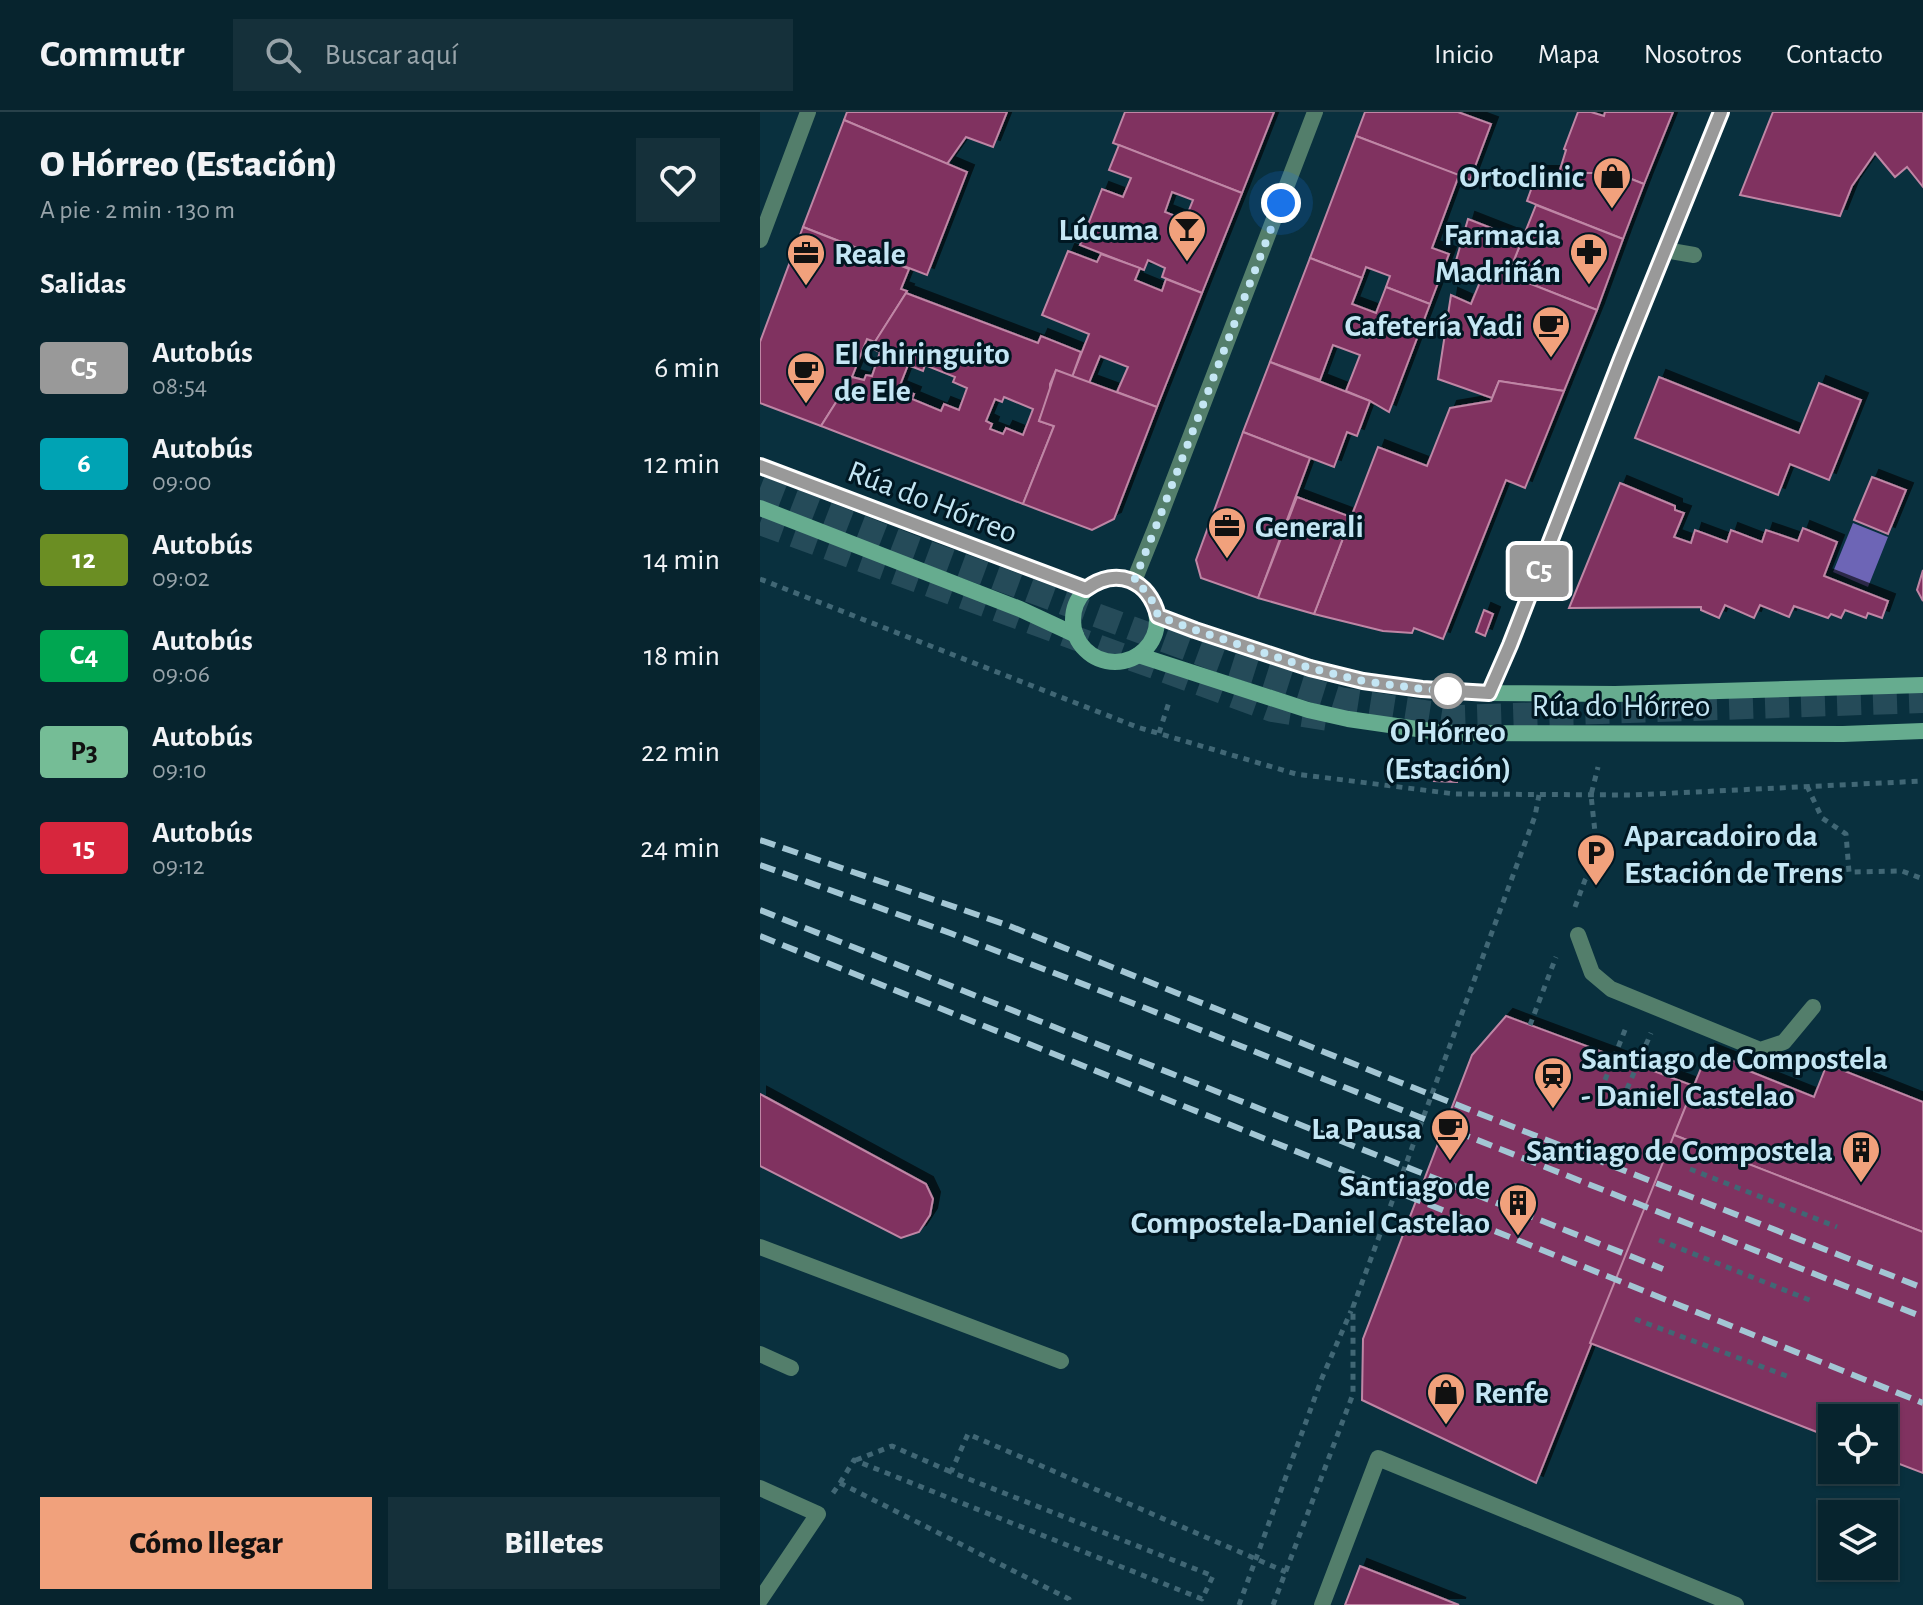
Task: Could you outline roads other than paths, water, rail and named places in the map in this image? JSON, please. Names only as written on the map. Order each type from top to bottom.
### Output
[{"type":"main road","name":"Rúa do Hórreo","points":[[760,466],[1086,589]]},
{"type":"main road","points":[[760,508],[1008,604],[1076,635]]},
{"type":"main road","points":[[1103,579],[1134,581],[1150,596],[1158,616],[1156,631],[1149,645],[1127,661],[1102,660],[1091,655],[1082,646],[1073,623],[1078,599],[1086,589],[1103,579]]},
{"type":"main road","name":"Rúa do Hórreo","points":[[1158,616],[1310,668],[1363,681],[1422,689],[1615,694],[1923,685]]},
{"type":"main road","name":"Rúa do Hórreo","points":[[1138,655],[1308,710],[1445,733],[1843,734],[1923,731]]},
{"type":"street","points":[[760,240],[808,112]]},
{"type":"street","points":[[1489,693],[1721,112]]},
{"type":"street","points":[[1134,581],[1315,113]]},
{"type":"street","points":[[1665,250],[1694,255]]},
{"type":"street","points":[[1578,935],[1592,973],[1611,989],[1760,1050],[1784,1042],[1813,1007]]},
{"type":"street","points":[[760,1247],[1061,1361]]},
{"type":"street","points":[[760,1354],[791,1368]]},
{"type":"street","points":[[1322,1605],[1378,1458],[1736,1605]]},
{"type":"street","points":[[760,1488],[818,1514],[760,1599],[769,1605]]},
{"type":"tunnel","points":[[760,488],[1223,662],[1340,699],[1457,717],[1923,701]]},
{"type":"tunnel","points":[[760,523],[1272,710],[1328,719]]},
{"type":"railway","points":[[760,840],[1007,925],[1923,1288]]},
{"type":"railway","points":[[760,865],[950,933],[1145,1008],[1923,1317]]},
{"type":"railway","points":[[760,910],[1663,1269]]},
{"type":"railway","points":[[760,936],[1923,1403]]},
{"type":"place","name":"Ortoclinic","points":[[1612,210]]},
{"type":"place","name":"Lúcuma","points":[[1187,263]]},
{"type":"place","name":"Farmacia Madriñán","points":[[1589,286]]},
{"type":"place","name":"Reale","points":[[806,287]]},
{"type":"place","name":"Cafetería Yadi","points":[[1551,359]]},
{"type":"place","name":"El Chiringuito de Ele","points":[[806,405]]},
{"type":"place","name":"Generali","points":[[1227,560]]},
{"type":"place","name":"O Hórreo (Estación)","points":[[1448,691]]},
{"type":"place","name":"Aparcadoiro da Estación de Trens","points":[[1596,887]]},
{"type":"place","name":"Santiago de Compostela - Daniel Castelao","points":[[1553,1110]]},
{"type":"place","name":"La Pausa","points":[[1450,1162]]},
{"type":"place","name":"Santiago de Compostela","points":[[1861,1184]]},
{"type":"place","name":"Santiago de Compostela-Daniel Castelao","points":[[1518,1237]]},
{"type":"place","name":"Renfe","points":[[1446,1426]]}]
